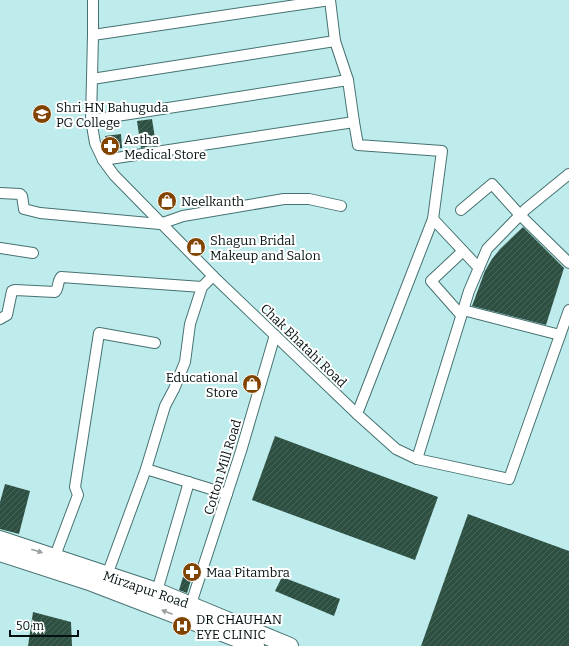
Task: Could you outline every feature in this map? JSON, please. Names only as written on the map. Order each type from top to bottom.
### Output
[{"type":"highway","name":"Mirzapur Road","points":[[0,539],[157,591],[189,612],[256,646]]},
{"type":"highway","name":"Mirzapur Road","points":[[0,553],[92,583],[189,612],[290,646]]},
{"type":"street","name":"Chak Bhatahi Road","points":[[92,0],[93,35],[91,120],[95,143],[103,160],[114,175],[160,224],[357,414],[396,449],[418,459],[509,479],[569,310]]},
{"type":"street","points":[[93,35],[330,0],[335,41],[348,80],[358,145],[442,150],[433,219],[357,414]]},
{"type":"street","points":[[92,79],[335,41]]},
{"type":"street","points":[[91,120],[348,80]]},
{"type":"street","points":[[103,160],[354,122]]},
{"type":"street","points":[[418,459],[469,291],[487,249],[520,215],[569,174]]},
{"type":"street","points":[[461,210],[492,184],[520,215],[569,263]]},
{"type":"street","points":[[0,192],[20,194],[22,196],[24,209],[40,213],[160,224],[183,216],[284,199],[309,199],[341,206]]},
{"type":"street","points":[[433,219],[479,268]]},
{"type":"street","points":[[0,248],[33,253]]},
{"type":"street","points":[[463,251],[431,281],[462,313],[560,335]]},
{"type":"street","points":[[0,319],[7,315],[12,291],[55,292],[58,290],[59,280],[61,277],[65,276],[202,287]]},
{"type":"street","points":[[107,575],[146,469],[165,406],[185,362],[190,324],[202,287],[213,276]]},
{"type":"street","points":[[55,556],[78,494],[75,487],[99,333],[155,343]]},
{"type":"street","name":"Cotton Mill Road","points":[[189,612],[227,494],[275,335]]},
{"type":"street","points":[[146,469],[227,494]]},
{"type":"street","points":[[157,591],[189,482]]},
{"type":"building","points":[[152,119],[156,145],[141,148],[137,121]]},
{"type":"building","points":[[121,134],[122,148],[107,150],[105,136]]},
{"type":"building","points":[[523,227],[564,268],[546,325],[472,306],[485,271],[492,259],[500,249]]},
{"type":"building","points":[[275,436],[438,497],[415,560],[252,500]]},
{"type":"building","points":[[5,484],[30,491],[19,534],[0,529],[0,502]]},
{"type":"building","points":[[468,514],[569,551],[569,646],[421,646]]},
{"type":"building","points":[[183,577],[191,580],[187,593],[179,590]]},
{"type":"building","points":[[282,577],[340,599],[334,616],[275,591]]},
{"type":"building","points":[[33,612],[71,622],[72,646],[28,646]]},
{"type":"place","name":"Shri HN Bahuguda PG College","points":[[42,114]]},
{"type":"place","name":"Astha Medical Store","points":[[110,146]]},
{"type":"place","name":"Neelkanth","points":[[167,201]]},
{"type":"place","name":"Shagun Bridal Makeup and Salon","points":[[196,247]]},
{"type":"place","name":"Educational Store","points":[[252,384]]},
{"type":"place","name":"Maa Pitambra","points":[[192,572]]},
{"type":"place","name":"DR CHAUHAN EYE CLINIC","points":[[182,626]]}]
